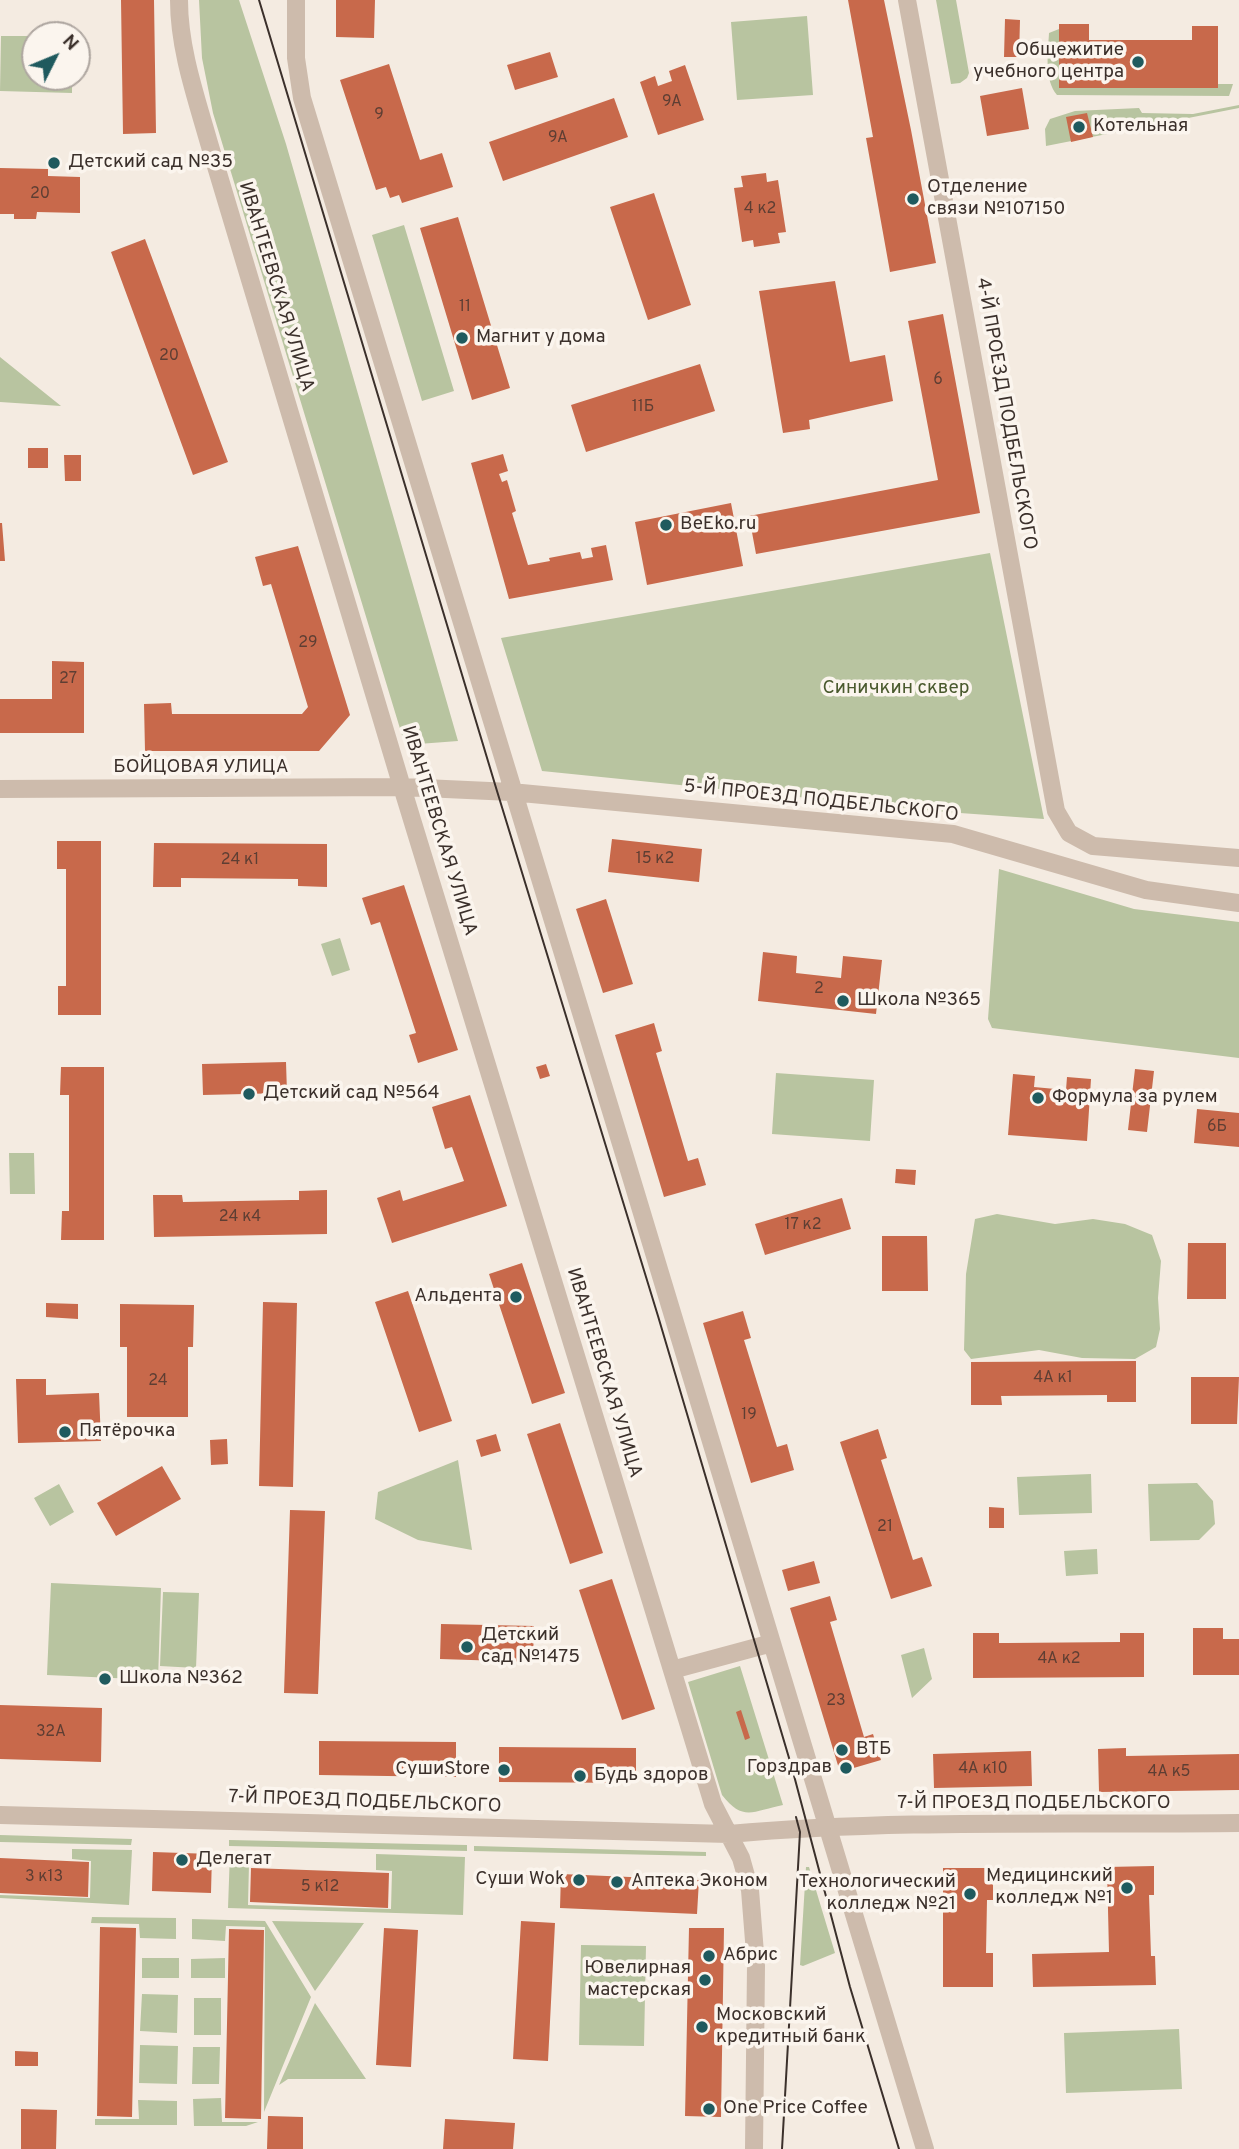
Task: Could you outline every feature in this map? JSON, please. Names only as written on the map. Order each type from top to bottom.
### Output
[{"type":"street","name":"ИВАНТЕЕВСКАЯ УЛИЦА","points":[[179,0],[188,65],[209,143],[402,787],[713,1804],[741,1858],[750,1891],[757,1966],[754,2149]]},
{"type":"street","points":[[296,0],[296,58],[302,98],[511,792],[830,1826],[925,2149]]},
{"type":"street","name":"4-Й ПРОЕЗД ПОДБЕЛЬСКОГО","points":[[907,0],[1055,806],[1069,833],[1093,846],[1239,858]]},
{"type":"street","name":"БОЙЦОВАЯ УЛИЦА","points":[[0,789],[402,787],[511,792]]},
{"type":"street","name":"5-Й ПРОЕЗД ПОДБЕЛЬСКОГО","points":[[511,792],[953,834],[1146,890],[1239,903]]},
{"type":"street","points":[[672,1670],[772,1643]]},
{"type":"street","name":"7-Й ПРОЕЗД ПОДБЕЛЬСКОГО","points":[[0,1815],[729,1834],[830,1826],[1239,1824]]},
{"type":"green space","points":[[199,0],[239,0],[286,144],[458,741],[405,745],[213,113],[202,58]]},
{"type":"green space","points":[[936,0],[956,0],[969,73],[960,83],[951,84]]},
{"type":"green space","points":[[807,16],[813,95],[737,100],[731,22]]},
{"type":"green space","points":[[1059,29],[1059,88],[1217,88],[1218,84],[1233,84],[1229,96],[1057,95],[1048,74],[1048,57],[1049,33]]},
{"type":"green space","points":[[1,36],[21,36],[21,91],[72,93],[0,91]]},
{"type":"green space","points":[[1239,105],[1239,108],[1046,146],[1045,129],[1050,119],[1075,111],[1139,108],[1142,113],[1193,114]]},
{"type":"green space","points":[[404,225],[454,391],[422,401],[372,235]]},
{"type":"green space","points":[[0,357],[61,406],[0,402]]},
{"type":"green space","name":"Синичкин сквер","points":[[990,553],[1044,819],[946,812],[542,771],[501,638]]},
{"type":"green space","points":[[999,869],[1134,909],[1239,922],[1239,1058],[992,1028],[988,1019]]},
{"type":"green space","points":[[340,938],[350,970],[332,976],[321,944]]},
{"type":"green space","points":[[776,1073],[874,1080],[870,1141],[772,1134]]},
{"type":"green space","points":[[9,1153],[34,1153],[35,1194],[10,1194]]},
{"type":"green space","points":[[997,1214],[1055,1224],[1093,1219],[1125,1224],[1152,1235],[1161,1261],[1158,1298],[1160,1329],[1156,1347],[1135,1359],[1082,1358],[1039,1350],[971,1359],[964,1350],[966,1274],[975,1219]]},
{"type":"green space","points":[[458,1460],[472,1550],[418,1540],[375,1519],[378,1492]]},
{"type":"green space","points":[[1091,1474],[1092,1513],[1019,1515],[1017,1477]]},
{"type":"green space","points":[[1197,1483],[1213,1501],[1215,1524],[1199,1540],[1150,1541],[1148,1484]]},
{"type":"green space","points":[[59,1484],[74,1512],[50,1526],[34,1498]]},
{"type":"green space","points":[[1097,1549],[1098,1574],[1066,1576],[1064,1551]]},
{"type":"green space","points":[[51,1583],[161,1588],[158,1680],[47,1675]]},
{"type":"green space","points":[[163,1592],[199,1593],[196,1668],[160,1666]]},
{"type":"green space","points":[[924,1648],[932,1679],[912,1698],[901,1655]]},
{"type":"green space","points":[[740,1666],[783,1805],[756,1812],[736,1809],[722,1795],[688,1682]]},
{"type":"green space","points":[[0,1835],[132,1839],[131,1845],[0,1842]]},
{"type":"green space","points":[[229,1840],[467,1845],[467,1851],[229,1846]]},
{"type":"green space","points":[[474,1846],[706,1852],[706,1856],[474,1851]]},
{"type":"green space","points":[[72,1849],[132,1850],[129,1905],[0,1898],[0,1895],[90,1898],[91,1861],[72,1859]]},
{"type":"green space","points":[[230,1852],[265,1853],[265,1864],[249,1864],[248,1905],[391,1909],[392,1871],[376,1870],[376,1854],[465,1857],[463,1915],[228,1908]]},
{"type":"green space","points":[[806,1867],[809,1867],[835,1953],[803,1966],[800,1965]]},
{"type":"green space","points":[[92,1917],[176,1918],[176,1939],[140,1938],[139,1924],[91,1923]]},
{"type":"green space","points":[[192,1919],[265,1921],[311,1997],[264,2112],[265,1927],[226,1926],[225,1941],[192,1939]]},
{"type":"green space","points":[[272,1921],[364,1923],[315,1991]]},
{"type":"green space","points":[[581,1945],[646,1946],[644,2046],[579,2045]]},
{"type":"green space","points":[[142,1958],[179,1958],[179,1978],[142,1978]]},
{"type":"green space","points":[[225,1958],[225,1978],[191,1978],[191,1959]]},
{"type":"green space","points":[[142,1994],[178,1995],[177,2033],[140,2031]]},
{"type":"green space","points":[[194,1998],[221,1998],[221,2035],[194,2035]]},
{"type":"green space","points":[[315,2003],[366,2079],[288,2079],[279,2085]]},
{"type":"green space","points":[[1179,2029],[1182,2089],[1066,2093],[1064,2033]]},
{"type":"green space","points":[[140,2045],[178,2046],[177,2084],[139,2083]]},
{"type":"green space","points":[[193,2047],[220,2047],[219,2084],[192,2084]]},
{"type":"green space","points":[[221,2098],[222,2122],[258,2122],[246,2126],[194,2126],[193,2099]]},
{"type":"green space","points":[[138,2100],[177,2101],[177,2125],[95,2125],[95,2119],[139,2119]]},
{"type":"building","points":[[121,0],[154,0],[156,133],[123,134]]},
{"type":"building","points":[[336,0],[375,0],[374,38],[336,37]]},
{"type":"building","points":[[848,0],[884,0],[936,263],[890,272],[866,138],[873,137]]},
{"type":"building","points":[[1005,19],[1020,20],[1019,57],[1004,57]]},
{"type":"building","name":"Общежитие учебного центра","points":[[1059,24],[1089,24],[1089,40],[1192,40],[1192,26],[1218,26],[1218,88],[1059,88]]},
{"type":"building","points":[[550,52],[558,77],[515,90],[507,65]]},
{"type":"building","points":[[389,64],[420,160],[442,153],[453,187],[402,203],[399,195],[390,198],[386,187],[376,190],[340,80]]},
{"type":"building","points":[[685,65],[704,120],[658,135],[640,82],[655,76],[658,86],[672,81],[669,71]]},
{"type":"building","points":[[1022,88],[1029,129],[987,136],[980,96]]},
{"type":"building","points":[[614,98],[628,137],[503,181],[489,142]]},
{"type":"building","name":"Котельная","points":[[1087,113],[1093,137],[1071,142],[1066,117]]},
{"type":"building","points":[[0,168],[48,169],[48,176],[80,177],[80,213],[37,212],[36,219],[14,219],[14,214],[0,214]]},
{"type":"building","points":[[766,173],[767,182],[778,180],[786,232],[778,233],[780,243],[754,247],[753,240],[742,242],[734,188],[743,187],[741,176]]},
{"type":"building","points":[[654,193],[691,305],[648,320],[610,207]]},
{"type":"building","points":[[458,217],[510,388],[472,400],[420,228]]},
{"type":"building","points":[[145,239],[228,462],[193,475],[111,252]]},
{"type":"building","points":[[835,281],[850,362],[885,355],[893,401],[809,420],[810,429],[783,433],[759,291]]},
{"type":"building","points":[[943,314],[980,513],[756,554],[749,516],[938,480],[908,321]]},
{"type":"building","points":[[700,364],[715,411],[586,452],[571,405]]},
{"type":"building","points":[[28,448],[48,448],[48,468],[28,468]]},
{"type":"building","points":[[503,454],[508,471],[499,474],[502,482],[507,480],[516,511],[512,513],[528,565],[580,552],[582,559],[593,557],[591,548],[606,545],[613,580],[509,599],[471,463]]},
{"type":"building","points":[[64,455],[81,455],[81,481],[65,481]]},
{"type":"building","points":[[731,503],[743,566],[647,585],[635,522]]},
{"type":"building","points":[[2,523],[5,561],[0,561]]},
{"type":"building","points":[[298,546],[350,715],[319,751],[145,751],[144,704],[171,703],[172,714],[302,714],[308,707],[271,584],[263,586],[255,557]]},
{"type":"building","points":[[52,661],[84,662],[84,733],[0,733],[0,699],[52,699]]},
{"type":"building","points":[[612,839],[702,849],[699,882],[608,872]]},
{"type":"building","points":[[57,841],[101,841],[101,1015],[58,1015],[58,986],[66,986],[66,869],[57,869]]},
{"type":"building","points":[[154,843],[327,844],[327,887],[298,886],[298,879],[181,878],[181,887],[153,887]]},
{"type":"building","points":[[404,885],[458,1050],[418,1063],[409,1035],[416,1033],[380,922],[371,925],[362,898]]},
{"type":"building","points":[[606,899],[633,984],[603,993],[576,909]]},
{"type":"building","points":[[763,952],[797,956],[796,973],[841,978],[843,956],[882,960],[876,1014],[758,1001]]},
{"type":"building","points":[[654,1023],[662,1051],[656,1053],[688,1161],[698,1158],[706,1185],[664,1197],[615,1035]]},
{"type":"building","points":[[286,1062],[287,1093],[203,1095],[202,1064]]},
{"type":"building","points":[[546,1064],[550,1076],[540,1079],[536,1067]]},
{"type":"building","points":[[61,1067],[104,1067],[104,1240],[61,1240],[62,1211],[69,1211],[69,1095],[60,1095]]},
{"type":"building","points":[[1135,1069],[1154,1071],[1147,1132],[1128,1130]]},
{"type":"building","points":[[1013,1074],[1035,1076],[1034,1087],[1066,1090],[1067,1077],[1091,1079],[1087,1141],[1008,1135]]},
{"type":"building","points":[[470,1095],[507,1206],[392,1243],[377,1198],[400,1190],[403,1201],[464,1181],[452,1147],[445,1149],[432,1107]]},
{"type":"building","points":[[1197,1109],[1239,1113],[1239,1147],[1194,1143]]},
{"type":"building","points":[[896,1169],[916,1170],[915,1185],[895,1183]]},
{"type":"building","points":[[327,1190],[327,1234],[154,1237],[153,1195],[182,1195],[183,1202],[299,1200],[299,1191]]},
{"type":"building","points":[[842,1198],[851,1229],[765,1255],[755,1224]]},
{"type":"building","points":[[882,1236],[927,1236],[928,1291],[882,1291]]},
{"type":"building","points":[[1188,1243],[1226,1243],[1226,1299],[1187,1299]]},
{"type":"building","points":[[522,1263],[565,1393],[532,1404],[489,1274]]},
{"type":"building","points":[[408,1291],[452,1421],[419,1432],[375,1302]]},
{"type":"building","points":[[263,1302],[297,1303],[293,1487],[259,1486]]},
{"type":"building","points":[[46,1303],[78,1304],[78,1319],[46,1317]]},
{"type":"building","points":[[120,1304],[194,1305],[193,1347],[188,1347],[188,1417],[127,1417],[127,1347],[120,1347]]},
{"type":"building","points":[[743,1311],[751,1338],[744,1340],[777,1447],[787,1444],[794,1470],[751,1483],[703,1323]]},
{"type":"building","points":[[1136,1361],[1136,1402],[1107,1402],[1107,1395],[1001,1396],[1002,1405],[971,1405],[971,1362]]},
{"type":"building","points":[[1191,1377],[1239,1377],[1237,1424],[1191,1424]]},
{"type":"building","points":[[16,1379],[46,1379],[46,1395],[99,1393],[101,1441],[18,1443]]},
{"type":"building","points":[[560,1423],[603,1553],[570,1564],[527,1434]]},
{"type":"building","points":[[878,1429],[887,1458],[881,1460],[913,1560],[922,1557],[932,1586],[891,1599],[840,1442]]},
{"type":"building","points":[[496,1434],[501,1451],[481,1457],[476,1440]]},
{"type":"building","points":[[227,1439],[228,1464],[211,1465],[210,1440]]},
{"type":"building","points":[[162,1466],[181,1499],[116,1536],[97,1503]]},
{"type":"building","points":[[989,1507],[1004,1508],[1004,1528],[989,1528]]},
{"type":"building","points":[[290,1510],[325,1511],[318,1694],[284,1693]]},
{"type":"building","points":[[814,1561],[820,1583],[788,1591],[782,1570]]},
{"type":"building","points":[[612,1579],[655,1709],[622,1720],[579,1590]]},
{"type":"building","points":[[830,1596],[837,1620],[830,1622],[864,1737],[873,1734],[881,1760],[840,1772],[790,1608]]},
{"type":"building","points":[[441,1624],[534,1626],[533,1662],[440,1659]]},
{"type":"building","points":[[1193,1628],[1223,1628],[1223,1639],[1239,1639],[1239,1675],[1193,1675]]},
{"type":"building","points":[[973,1633],[999,1633],[999,1643],[1008,1643],[1120,1642],[1120,1633],[1144,1633],[1144,1677],[973,1678]]},
{"type":"building","points":[[0,1705],[102,1708],[101,1762],[0,1759]]},
{"type":"building","points":[[741,1710],[750,1738],[745,1740],[736,1712]]},
{"type":"building","points":[[319,1741],[456,1742],[456,1777],[319,1775]]},
{"type":"building","points":[[499,1747],[636,1748],[636,1783],[499,1782]]},
{"type":"building","points":[[1126,1748],[1126,1756],[1239,1754],[1239,1790],[1099,1792],[1098,1749]]},
{"type":"building","points":[[1031,1751],[1032,1786],[934,1788],[933,1754]]},
{"type":"building","points":[[153,1852],[212,1854],[211,1893],[152,1891]]},
{"type":"building","points":[[0,1858],[89,1862],[88,1897],[0,1893]]},
{"type":"building","points":[[1154,1866],[1154,1895],[1149,1895],[1151,1956],[1155,1956],[1156,1985],[1033,1987],[1032,1954],[1109,1952],[1107,1867]]},
{"type":"building","points":[[251,1868],[389,1873],[388,1908],[250,1902]]},
{"type":"building","points":[[943,1868],[993,1868],[993,1900],[987,1900],[986,1953],[993,1953],[993,1987],[943,1987]]},
{"type":"building","points":[[561,1874],[699,1880],[697,1914],[560,1908]]},
{"type":"building","points":[[521,1921],[555,1923],[548,2061],[513,2059]]},
{"type":"building","points":[[100,1927],[136,1928],[132,2117],[97,2116]]},
{"type":"building","points":[[384,1928],[418,1930],[411,2067],[376,2065]]},
{"type":"building","points":[[689,1928],[724,1928],[721,2117],[685,2116]]},
{"type":"building","points":[[229,1929],[264,1930],[261,2119],[225,2118]]},
{"type":"building","points":[[15,2051],[38,2052],[38,2066],[15,2066]]},
{"type":"building","points":[[21,2109],[57,2110],[56,2149],[21,2149]]},
{"type":"building","points":[[268,2116],[303,2117],[303,2149],[267,2149]]},
{"type":"building","points":[[445,2119],[515,2123],[513,2149],[443,2149]]},
{"type":"tram line","points":[[259,0],[658,1316],[792,1768],[850,1987],[899,2149]]},
{"type":"tram line","points":[[782,2149],[800,1832],[796,1817]]},
{"type":"place","name":"Общежитие учебного центра","points":[[1138,62]]},
{"type":"place","name":"Котельная","points":[[1079,127]]},
{"type":"place","name":"Детский сад №35","points":[[54,163]]},
{"type":"place","name":"Отделение связи №107150","points":[[913,199]]},
{"type":"place","name":"Магнит у дома","points":[[462,338]]},
{"type":"place","name":"BeEko.ru","points":[[666,525]]},
{"type":"place","name":"Школа №365","points":[[843,1001]]},
{"type":"place","name":"Детский сад №564","points":[[249,1094]]},
{"type":"place","name":"Формула за рулем","points":[[1038,1098]]},
{"type":"place","name":"Альдента","points":[[516,1297]]},
{"type":"place","name":"Пятёрочка","points":[[65,1432]]},
{"type":"place","name":"Детский сад №1475","points":[[467,1647]]},
{"type":"place","name":"Школа №362","points":[[105,1679]]},
{"type":"place","name":"ВТБ","points":[[842,1750]]},
{"type":"place","name":"Горздрав","points":[[846,1768]]},
{"type":"place","name":"СушиStore","points":[[504,1770]]},
{"type":"place","name":"Будь здоров","points":[[580,1776]]},
{"type":"place","name":"Делегат","points":[[182,1860]]},
{"type":"place","name":"Суши Wok","points":[[579,1880]]},
{"type":"place","name":"Аптека Эконом","points":[[617,1882]]},
{"type":"place","name":"Медицинский колледж №1","points":[[1127,1888]]},
{"type":"place","name":"Технологический колледж №21","points":[[970,1894]]},
{"type":"place","name":"Абрис","points":[[709,1956]]},
{"type":"place","name":"Ювелирная мастерская","points":[[705,1980]]},
{"type":"place","name":"Московский кредитный банк","points":[[702,2027]]},
{"type":"place","name":"One Price Coffee","points":[[709,2109]]}]
